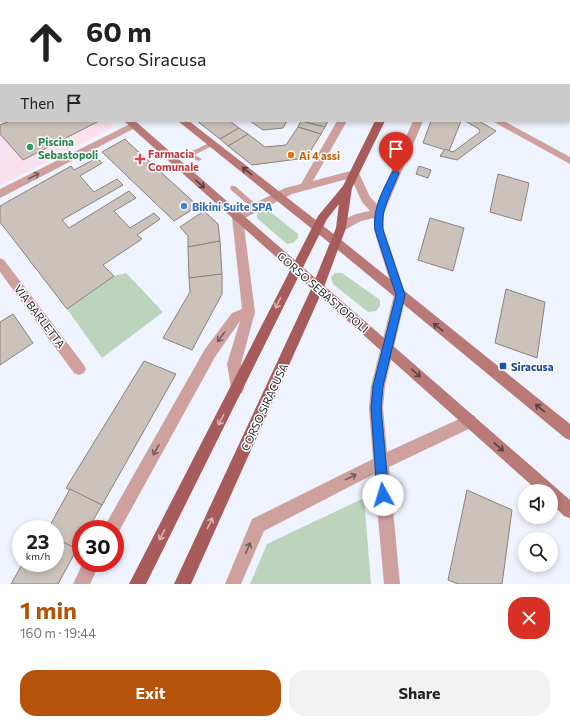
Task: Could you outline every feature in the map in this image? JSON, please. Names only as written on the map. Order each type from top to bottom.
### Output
[{"type":"main road","points":[[184,122],[336,242],[570,433]]},
{"type":"main road","name":"CORSO SIRACUSA","points":[[137,584],[317,227],[326,210],[347,188],[380,122]]},
{"type":"main road","name":"CORSO SEBASTOPOLI","points":[[132,123],[236,217],[387,347],[541,484]]},
{"type":"main road","name":"CORSO SIRACUSA","points":[[182,584],[318,287],[341,228],[347,188]]},
{"type":"main road","name":"CORSO SEBASTOPOLI","points":[[558,499],[570,510]]},
{"type":"street","points":[[306,185],[341,122]]},
{"type":"street","points":[[392,584],[376,408],[378,386],[400,295],[379,230],[379,213],[418,122]]},
{"type":"street","points":[[499,122],[570,161]]},
{"type":"street","name":"CORSO SEBASTOPOLI","points":[[0,194],[132,123]]},
{"type":"street","points":[[237,388],[234,364],[249,312],[236,217],[277,196],[306,185],[354,174],[366,199],[379,213]]},
{"type":"street","points":[[341,228],[358,217],[379,213]]},
{"type":"street","name":"VIA BARLETTA","points":[[0,263],[79,369]]},
{"type":"street","points":[[116,520],[210,353],[236,317],[249,312]]},
{"type":"street","points":[[232,584],[258,525],[380,463],[470,421]]},
{"type":"street","points":[[81,584],[87,572]]},
{"type":"lane","points":[[167,154],[176,157],[189,155],[212,144]]},
{"type":"lane","points":[[189,155],[199,159]]},
{"type":"lane","points":[[233,188],[255,207]]},
{"type":"shaded area","points":[[0,122],[109,122],[114,127],[0,186]]},
{"type":"green space","points":[[262,210],[268,210],[298,234],[298,238],[293,243],[287,244],[257,218],[257,214]]},
{"type":"green space","points":[[126,273],[163,312],[102,358],[67,309],[114,276]]},
{"type":"green space","points":[[335,273],[342,273],[380,300],[380,306],[376,311],[368,312],[333,284],[331,277]]},
{"type":"green space","points":[[364,498],[371,584],[250,584],[267,544]]},
{"type":"building","name":"Piscina Sebastopoli","points":[[8,122],[97,122],[23,160],[0,134],[0,125]]},
{"type":"building","points":[[198,122],[231,122],[239,128],[220,139]]},
{"type":"building","points":[[251,122],[286,122],[283,128],[263,130]]},
{"type":"building","points":[[300,122],[305,122],[325,127],[321,134],[298,127]]},
{"type":"building","points":[[305,122],[328,122],[325,127]]},
{"type":"building","points":[[431,122],[461,122],[449,151],[423,143]]},
{"type":"building","points":[[467,122],[481,122],[496,131],[457,160],[440,156],[445,149],[453,152],[480,132],[479,129]]},
{"type":"building","points":[[298,127],[321,134],[306,158],[252,165],[228,146],[248,134],[265,147],[286,145]]},
{"type":"building","points":[[239,128],[248,134],[228,146],[220,139]]},
{"type":"building","points":[[125,139],[198,206],[174,221],[102,152]]},
{"type":"building","points":[[97,158],[102,163],[80,176],[94,192],[117,179],[123,185],[62,220],[69,228],[129,191],[136,198],[114,211],[130,228],[154,213],[160,219],[137,235],[142,239],[103,265],[114,276],[67,309],[0,222],[0,206],[71,166],[74,170]]},
{"type":"building","points":[[419,166],[431,170],[428,178],[416,174]]},
{"type":"building","points":[[498,174],[529,183],[521,221],[490,212]]},
{"type":"building","points":[[204,211],[218,224],[220,241],[188,247],[188,236],[180,227]]},
{"type":"building","points":[[430,218],[464,228],[453,271],[418,260]]},
{"type":"building","points":[[220,241],[222,274],[189,278],[188,247]]},
{"type":"building","points":[[222,274],[222,294],[192,350],[163,338],[190,292],[189,278]]},
{"type":"building","points":[[506,289],[545,302],[537,358],[495,343]]},
{"type":"building","points":[[13,314],[33,343],[0,365],[0,322]]},
{"type":"building","points":[[144,361],[176,374],[102,505],[66,488]]},
{"type":"building","points":[[70,489],[102,505],[93,520],[72,520],[72,546],[64,542],[64,520],[53,520]]},
{"type":"building","points":[[467,490],[512,510],[502,584],[458,584],[448,580]]},
{"type":"building","points":[[64,542],[72,546],[72,558],[58,584],[11,584],[18,572],[64,572]]},
{"type":"place","name":"Piscina Sebastopoli","points":[[30,147]]},
{"type":"place","name":"Ai 4 assi","points":[[291,155]]},
{"type":"place","name":"Farmacia Comunale","points":[[140,159]]},
{"type":"place","name":"Bikini Suite SPA","points":[[184,206]]},
{"type":"place","name":"Siracusa","points":[[503,366]]},
{"type":"route","points":[[383,495],[376,408],[378,386],[400,295],[379,230],[378,221],[379,213],[396,173]]}]
